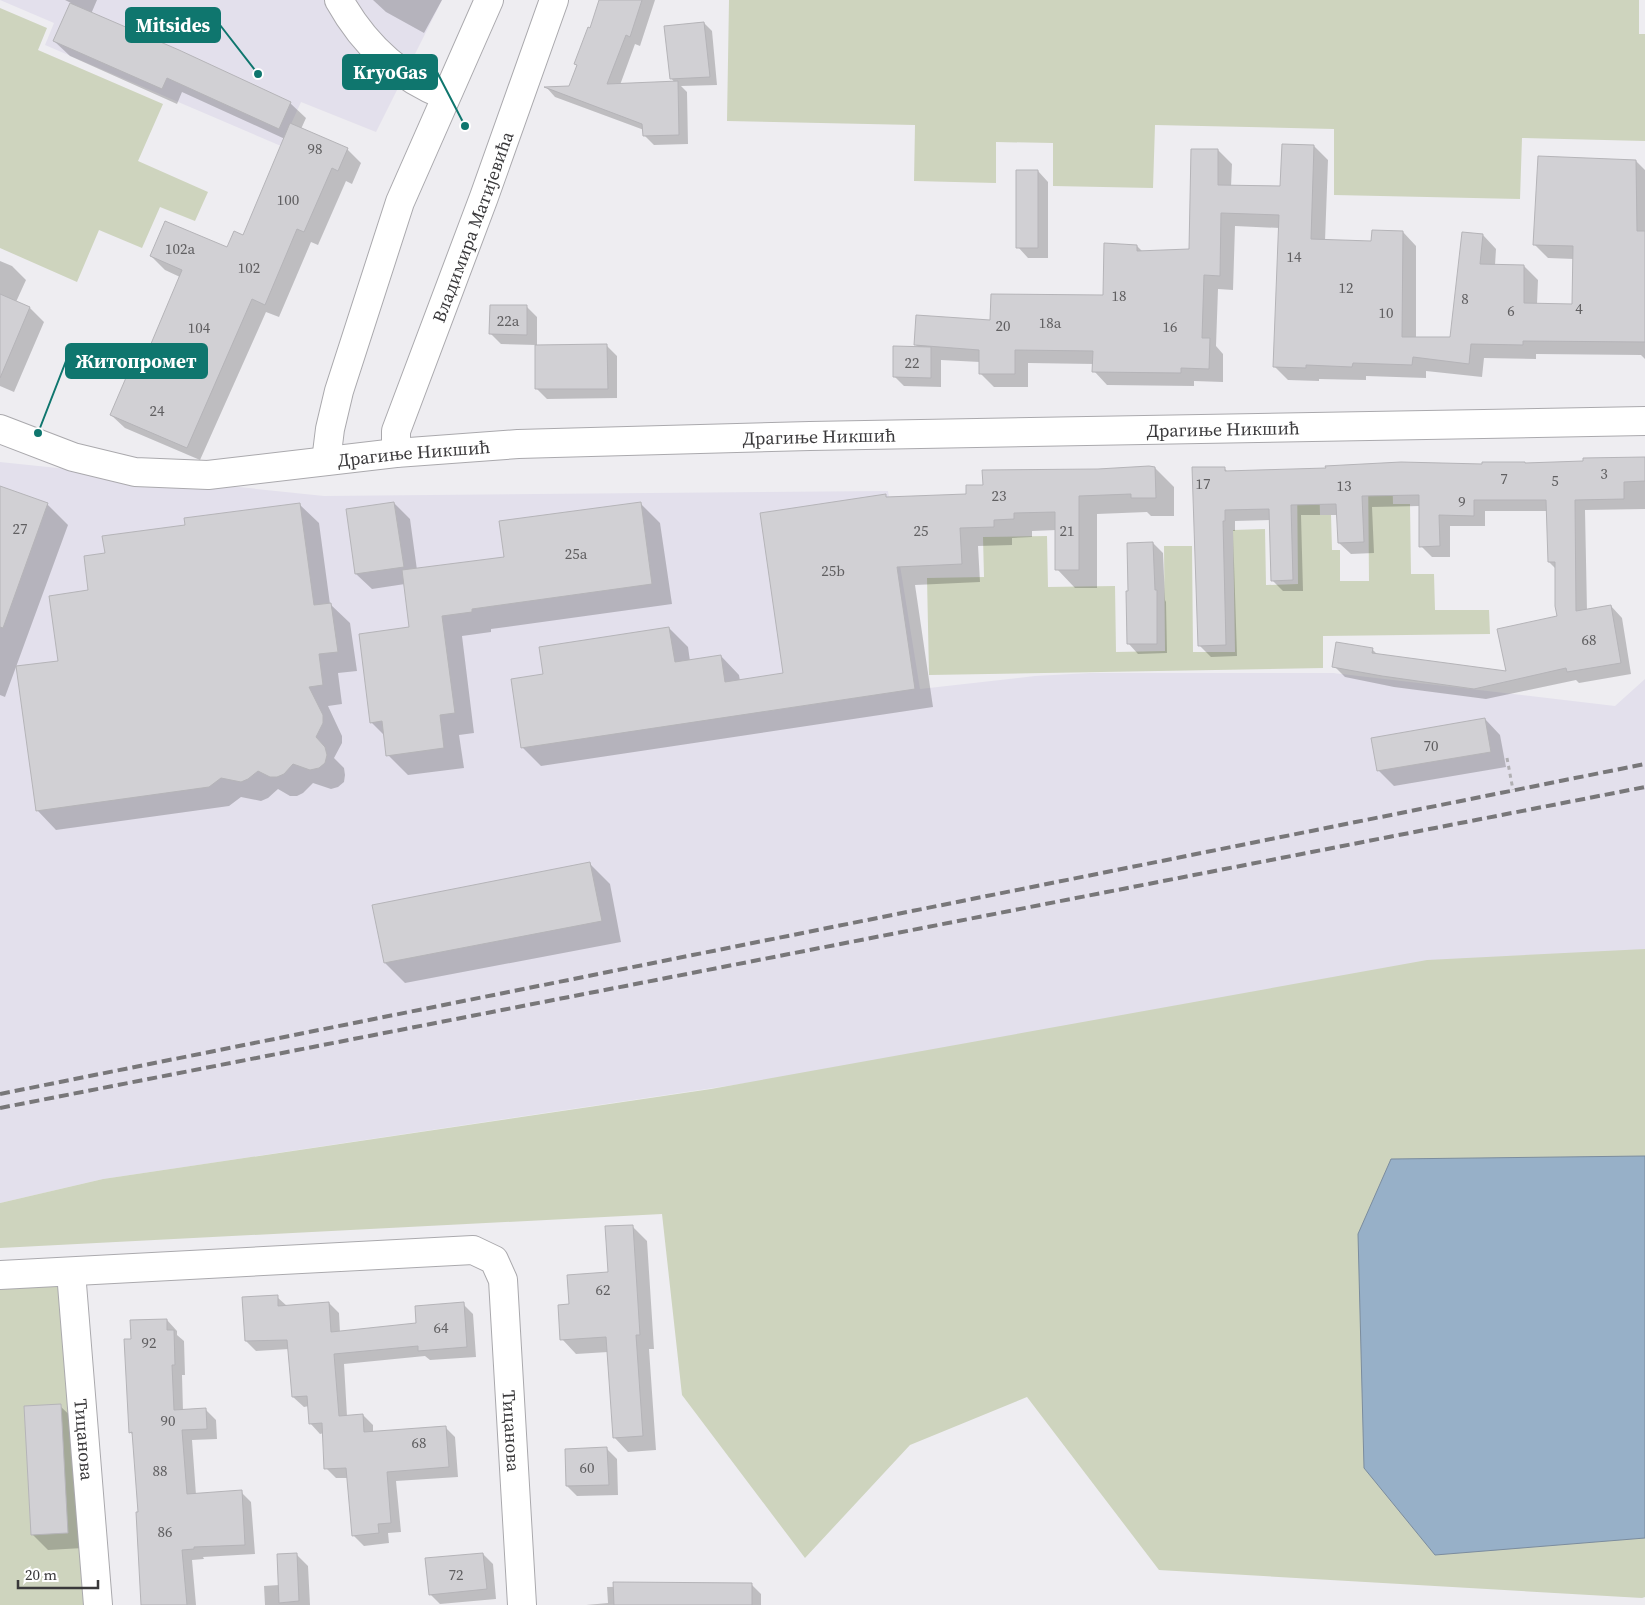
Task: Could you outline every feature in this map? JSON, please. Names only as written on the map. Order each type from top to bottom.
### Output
[{"type":"street","points":[[339,0],[358,28],[388,63],[410,79],[446,96]]},
{"type":"street","points":[[326,462],[330,429],[349,355],[400,202],[489,0]]},
{"type":"street","name":"Владимира Матијевића","points":[[396,454],[396,431],[484,197],[554,0]]},
{"type":"street","name":"Драгиње Никшић","points":[[0,429],[73,457],[135,472],[208,475],[396,454],[518,444],[1645,421]]},
{"type":"street","name":"Тицанова","points":[[98,1605],[71,1272],[473,1250],[494,1260],[503,1280],[522,1605]]},
{"type":"street","points":[[0,1275],[71,1272]]},
{"type":"path","points":[[1507,758],[1513,790]]},
{"type":"shaded area","points":[[0,0],[442,0],[376,132],[301,102],[281,146],[45,45],[54,23]]},
{"type":"shaded area","points":[[0,462],[324,496],[888,491],[920,689],[1035,676],[1090,673],[1333,673],[1615,706],[1645,679],[1645,949],[103,1179],[0,1203]]},
{"type":"green space","points":[[729,0],[1639,0],[1639,34],[1645,34],[1645,141],[1522,138],[1520,199],[1334,195],[1334,129],[1155,125],[1153,188],[1053,186],[1053,143],[996,142],[996,183],[914,181],[915,125],[727,121]]},
{"type":"green space","points":[[0,8],[47,28],[38,50],[163,104],[138,161],[208,192],[195,221],[160,207],[142,248],[99,230],[77,282],[0,248]]},
{"type":"green space","points":[[1368,465],[1392,465],[1393,504],[1410,504],[1411,574],[1434,574],[1435,610],[1489,610],[1490,634],[1323,636],[1323,668],[929,675],[927,578],[984,577],[983,537],[1047,536],[1048,587],[1115,586],[1116,652],[1165,651],[1164,546],[1192,546],[1193,652],[1235,652],[1233,530],[1265,529],[1266,585],[1298,584],[1297,474],[1319,474],[1320,515],[1331,515],[1332,550],[1340,550],[1340,581],[1369,581]]},
{"type":"green space","points":[[1645,949],[1645,1597],[1642,1598],[1159,1570],[1027,1397],[910,1445],[805,1558],[682,1395],[662,1214],[0,1248],[0,1203],[103,1179],[711,1089],[1427,960]]},
{"type":"green space","points":[[72,1282],[88,1605],[0,1605],[0,1287]]},
{"type":"water","points":[[1645,1156],[1645,1538],[1435,1555],[1364,1468],[1358,1234],[1391,1159]]},
{"type":"building","points":[[599,0],[642,0],[630,37],[626,35],[607,84],[678,81],[679,135],[643,136],[642,124],[544,87],[569,86],[577,65],[574,64],[588,27],[590,28]]},
{"type":"building","points":[[70,3],[179,50],[291,102],[279,129],[167,78],[162,89],[53,41]]},
{"type":"building","points":[[704,22],[710,77],[670,79],[664,26]]},
{"type":"building","points":[[290,123],[348,148],[338,171],[332,168],[304,232],[297,229],[265,305],[252,299],[187,448],[110,415],[128,373],[137,377],[182,270],[150,256],[165,221],[227,247],[234,231],[243,235]]},
{"type":"building","points":[[1282,144],[1314,145],[1311,239],[1371,241],[1372,230],[1403,231],[1402,337],[1450,337],[1462,232],[1483,234],[1480,264],[1524,265],[1524,303],[1572,304],[1573,246],[1533,245],[1538,156],[1636,160],[1637,231],[1645,231],[1645,342],[1523,341],[1523,345],[1471,344],[1469,364],[1413,357],[1412,365],[1353,363],[1352,367],[1306,365],[1306,368],[1273,367],[1279,215],[1221,213],[1220,276],[1204,275],[1202,338],[1210,338],[1209,369],[1181,368],[1181,373],[1092,372],[1093,351],[1015,350],[1015,374],[979,374],[979,350],[914,345],[916,315],[990,320],[991,294],[1103,295],[1104,243],[1137,245],[1137,251],[1189,249],[1191,149],[1218,149],[1218,185],[1280,186]]},
{"type":"building","points":[[1016,170],[1038,170],[1038,248],[1016,248]]},
{"type":"building","points":[[0,294],[30,307],[0,378]]},
{"type":"building","points":[[490,305],[527,305],[527,335],[489,334]]},
{"type":"building","points":[[607,344],[608,389],[535,389],[535,345]]},
{"type":"building","points":[[893,346],[931,347],[931,378],[893,377]]},
{"type":"building","points":[[1645,457],[1645,481],[1624,482],[1624,499],[1575,500],[1576,611],[1611,605],[1621,663],[1567,672],[1566,668],[1474,689],[1332,667],[1336,642],[1373,648],[1372,653],[1506,671],[1497,629],[1557,616],[1555,606],[1555,562],[1548,562],[1546,500],[1474,500],[1474,516],[1439,515],[1440,546],[1419,547],[1419,495],[1362,496],[1364,542],[1338,543],[1336,504],[1291,505],[1293,580],[1271,581],[1269,509],[1225,510],[1225,521],[1223,521],[1226,645],[1198,646],[1192,467],[1225,467],[1225,471],[1326,468],[1325,466],[1401,462],[1482,464],[1482,462],[1525,463],[1583,461],[1583,458]]},
{"type":"building","points":[[1155,467],[1156,498],[1131,498],[1131,494],[1079,496],[1079,570],[1055,570],[1055,512],[1014,513],[1014,519],[994,520],[994,527],[960,528],[962,564],[897,567],[915,689],[521,748],[511,679],[543,674],[539,647],[669,627],[675,662],[721,655],[725,682],[783,673],[760,513],[886,494],[886,497],[966,494],[966,485],[983,485],[982,470],[1098,469]]},
{"type":"building","points":[[0,486],[48,503],[3,628],[0,627]]},
{"type":"building","points":[[394,502],[404,567],[355,574],[346,509]]},
{"type":"building","points":[[641,502],[652,584],[472,609],[472,612],[442,616],[455,713],[440,715],[444,748],[386,756],[382,721],[370,723],[359,634],[409,627],[402,570],[504,557],[499,521]]},
{"type":"building","points":[[300,503],[314,605],[331,603],[338,652],[319,654],[323,685],[309,687],[323,715],[323,723],[316,737],[325,747],[327,755],[325,763],[319,768],[310,770],[293,764],[284,774],[277,777],[270,777],[258,771],[241,782],[221,778],[209,787],[36,811],[16,666],[58,661],[49,596],[88,590],[84,556],[105,553],[102,536],[185,525],[184,518]]},
{"type":"building","points":[[1153,542],[1155,590],[1157,590],[1157,644],[1127,644],[1127,543]]},
{"type":"building","points":[[1485,718],[1491,752],[1377,771],[1371,738]]},
{"type":"building","points":[[590,862],[602,921],[384,963],[372,905]]},
{"type":"building","points":[[633,1225],[640,1335],[636,1335],[643,1436],[613,1438],[606,1337],[560,1340],[558,1305],[569,1304],[567,1275],[608,1272],[605,1226]]},
{"type":"building","points":[[278,1295],[278,1306],[329,1302],[331,1332],[416,1323],[415,1306],[464,1302],[467,1347],[418,1351],[418,1346],[334,1354],[339,1416],[363,1414],[364,1432],[446,1426],[449,1467],[387,1472],[391,1523],[378,1524],[379,1533],[352,1536],[346,1468],[324,1469],[322,1423],[309,1424],[307,1396],[292,1397],[287,1340],[245,1341],[242,1297]]},
{"type":"building","points":[[167,1319],[167,1330],[174,1330],[175,1365],[172,1365],[174,1410],[206,1408],[207,1429],[182,1430],[187,1494],[242,1490],[245,1545],[194,1547],[194,1549],[182,1550],[187,1605],[141,1605],[136,1512],[138,1512],[132,1432],[129,1433],[124,1339],[131,1339],[130,1320]]},
{"type":"building","points":[[61,1404],[68,1533],[31,1535],[24,1406]]},
{"type":"building","points":[[607,1447],[609,1485],[566,1486],[565,1449]]},
{"type":"building","points":[[297,1553],[299,1601],[279,1603],[277,1554]]},
{"type":"building","points":[[483,1553],[487,1589],[429,1595],[425,1558]]},
{"type":"building","points":[[613,1582],[752,1583],[752,1605],[614,1605]]},
{"type":"railway","points":[[0,1094],[1645,764]]},
{"type":"railway","points":[[0,1108],[1645,787]]},
{"type":"place","name":"Mitsides","points":[[258,74]]},
{"type":"place","name":"KryoGas","points":[[465,126]]},
{"type":"place","name":"Житопромет","points":[[38,433]]}]
